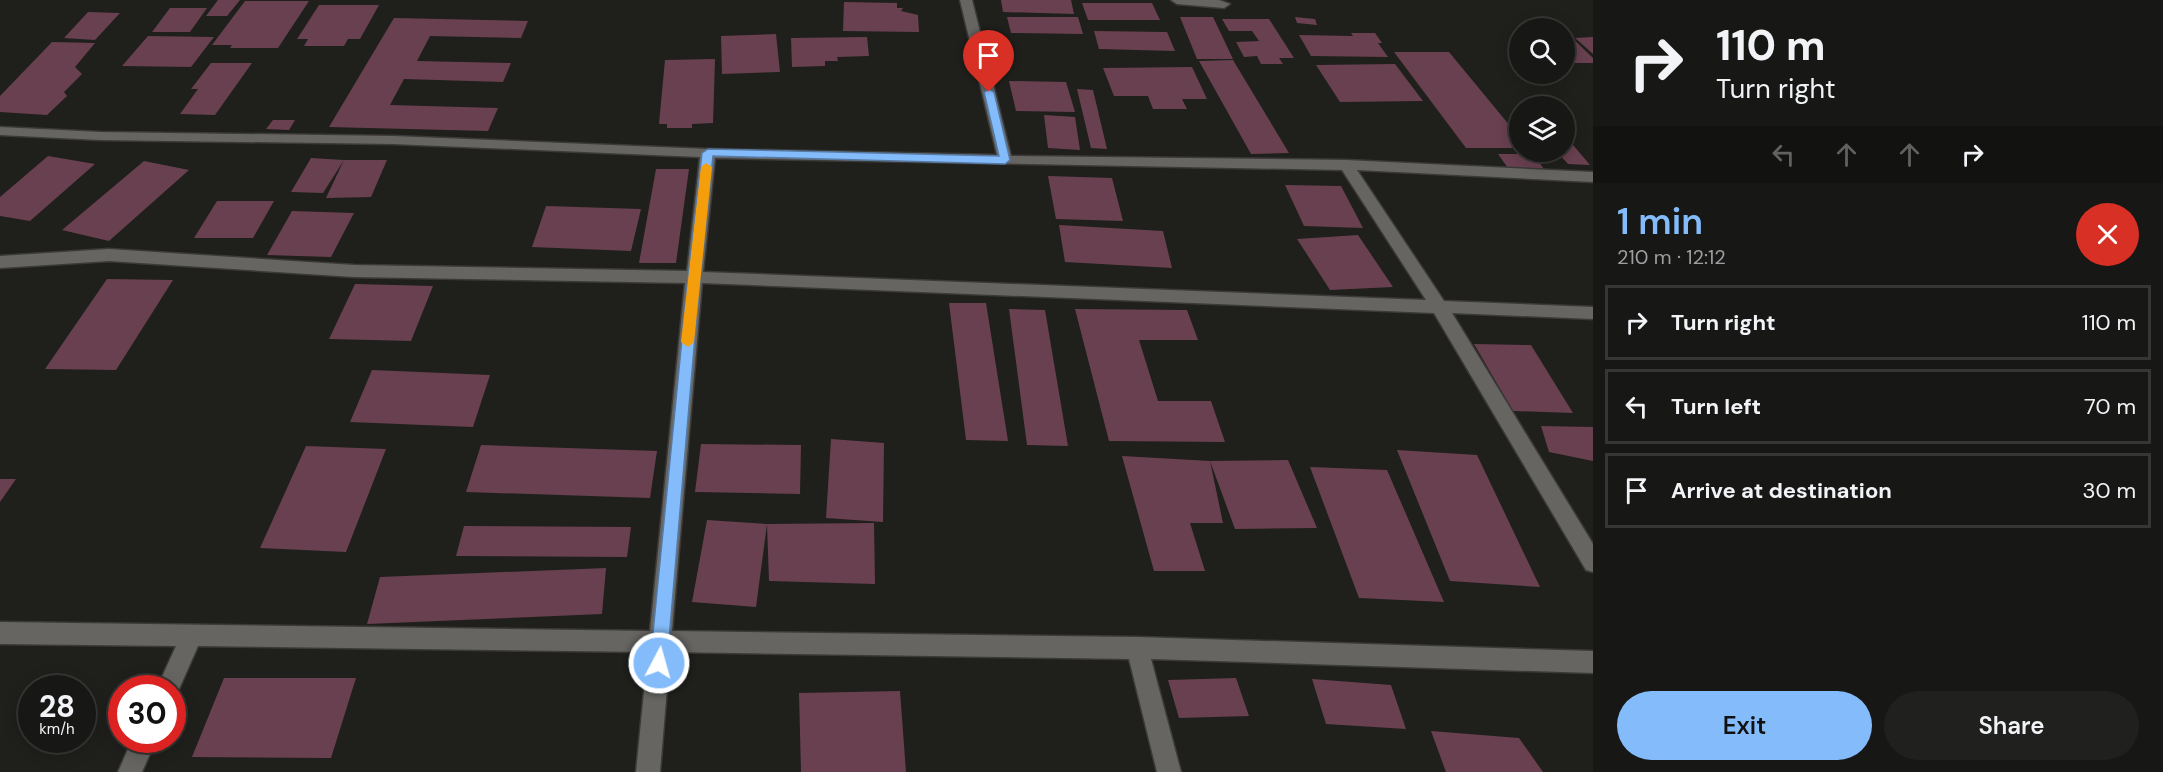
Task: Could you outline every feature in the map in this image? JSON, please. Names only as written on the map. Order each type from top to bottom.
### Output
[{"type":"street","points":[[966,0],[1005,160]]},
{"type":"street","points":[[1177,0],[1224,4]]},
{"type":"street","points":[[0,131],[99,136],[393,140],[708,153],[1346,165],[1593,177]]},
{"type":"street","points":[[648,772],[694,278],[708,153]]},
{"type":"street","points":[[1346,165],[1439,307],[1593,563]]},
{"type":"street","points":[[0,261],[109,255],[354,271],[694,278],[1593,313]]},
{"type":"street","points":[[0,633],[1137,648],[1593,662]]},
{"type":"street","points":[[174,675],[192,637]]},
{"type":"street","points":[[1137,648],[1169,772]]},
{"type":"street","points":[[129,772],[138,753]]},
{"type":"building","points":[[218,0],[240,0],[227,16],[206,16]]},
{"type":"building","points":[[1001,0],[1071,0],[1074,14],[1003,12]]},
{"type":"building","points":[[245,1],[309,1],[278,48],[230,48],[232,45],[212,45]]},
{"type":"building","points":[[844,2],[897,3],[897,8],[903,8],[901,11],[918,15],[919,32],[843,31]]},
{"type":"building","points":[[1082,3],[1152,3],[1160,20],[1088,20]]},
{"type":"building","points":[[319,5],[379,5],[360,39],[348,39],[344,46],[304,46],[308,39],[297,39]]},
{"type":"building","points":[[170,8],[207,8],[190,32],[152,32]]},
{"type":"building","points":[[88,12],[120,13],[95,40],[64,38]]},
{"type":"building","points":[[1007,17],[1078,17],[1083,34],[1011,33]]},
{"type":"building","points":[[1180,17],[1213,17],[1233,59],[1197,59]]},
{"type":"building","points":[[1295,17],[1315,19],[1317,25],[1297,23]]},
{"type":"building","points":[[394,18],[528,21],[521,38],[430,36],[417,61],[511,63],[503,82],[404,79],[390,105],[498,108],[488,131],[329,127]]},
{"type":"building","points":[[1222,19],[1269,19],[1294,58],[1279,58],[1283,64],[1261,64],[1257,56],[1244,57],[1236,42],[1259,41],[1252,31],[1229,31]]},
{"type":"building","points":[[1094,31],[1167,32],[1175,51],[1099,49]]},
{"type":"building","points":[[1351,33],[1375,33],[1382,43],[1378,43],[1388,57],[1311,56],[1299,35],[1353,36]]},
{"type":"building","points":[[776,34],[780,72],[722,74],[721,36]]},
{"type":"building","points":[[148,36],[214,37],[191,67],[122,66]]},
{"type":"building","points":[[867,37],[869,56],[837,57],[838,61],[825,61],[825,66],[792,67],[791,38]]},
{"type":"building","points":[[1593,37],[1593,54],[1575,38]]},
{"type":"building","points":[[1575,41],[1593,58],[1593,63],[1575,63]]},
{"type":"building","points":[[52,42],[95,43],[75,67],[82,74],[64,92],[67,96],[47,115],[0,112],[0,96]]},
{"type":"building","points":[[1394,52],[1449,52],[1509,125],[1509,148],[1466,148]]},
{"type":"building","points":[[715,59],[713,123],[692,124],[692,128],[667,128],[667,124],[659,124],[665,60]]},
{"type":"building","points":[[1233,60],[1289,153],[1251,154],[1199,61]]},
{"type":"building","points":[[211,63],[252,63],[215,115],[180,114],[198,89],[191,89]]},
{"type":"building","points":[[1395,64],[1423,101],[1340,102],[1316,65]]},
{"type":"building","points":[[1192,67],[1207,99],[1182,99],[1187,109],[1153,109],[1148,96],[1114,96],[1103,68]]},
{"type":"building","points":[[1009,81],[1066,82],[1075,112],[1016,111]]},
{"type":"building","points":[[1077,89],[1093,90],[1107,149],[1091,148]]},
{"type":"building","points":[[1044,115],[1075,117],[1080,150],[1048,148]]},
{"type":"building","points":[[273,120],[295,120],[289,130],[266,129]]},
{"type":"building","points":[[1575,147],[1590,165],[1566,162],[1575,162]]},
{"type":"building","points":[[1498,154],[1509,154],[1509,162],[1539,162],[1544,169],[1508,168]]},
{"type":"building","points":[[48,156],[95,164],[30,221],[0,216],[0,197]]},
{"type":"building","points":[[311,158],[344,160],[323,193],[291,192]]},
{"type":"building","points":[[344,160],[387,160],[371,197],[326,198]]},
{"type":"building","points":[[144,161],[189,170],[109,241],[62,230]]},
{"type":"building","points":[[656,169],[689,169],[676,263],[639,263]]},
{"type":"building","points":[[1048,176],[1112,178],[1123,221],[1056,219]]},
{"type":"building","points":[[1285,185],[1341,186],[1363,228],[1304,226]]},
{"type":"building","points":[[217,201],[274,201],[253,238],[194,238]]},
{"type":"building","points":[[546,206],[641,209],[631,251],[532,247]]},
{"type":"building","points":[[292,211],[354,213],[331,257],[267,255]]},
{"type":"building","points":[[1059,225],[1163,231],[1172,268],[1065,262]]},
{"type":"building","points":[[1358,235],[1393,287],[1330,290],[1297,239]]},
{"type":"building","points":[[107,279],[173,280],[116,370],[45,369]]},
{"type":"building","points":[[355,284],[433,286],[411,341],[329,339]]},
{"type":"building","points":[[949,303],[986,303],[1008,441],[966,440]]},
{"type":"building","points":[[1009,309],[1045,310],[1068,446],[1027,445]]},
{"type":"building","points":[[1075,309],[1187,310],[1198,340],[1139,340],[1158,401],[1211,401],[1225,442],[1109,441]]},
{"type":"building","points":[[1474,344],[1531,345],[1573,413],[1513,411]]},
{"type":"building","points":[[372,370],[490,375],[473,427],[350,422]]},
{"type":"building","points":[[1541,426],[1593,427],[1593,461],[1549,452]]},
{"type":"building","points":[[831,439],[884,443],[883,522],[826,518]]},
{"type":"building","points":[[701,444],[801,445],[800,494],[695,492]]},
{"type":"building","points":[[481,445],[657,451],[650,498],[466,492]]},
{"type":"building","points":[[306,446],[386,449],[346,552],[260,548]]},
{"type":"building","points":[[1397,450],[1477,455],[1540,587],[1450,581]]},
{"type":"building","points":[[1122,456],[1210,461],[1223,523],[1190,523],[1205,571],[1154,571]]},
{"type":"building","points":[[1288,460],[1317,528],[1235,529],[1210,461]]},
{"type":"building","points":[[1310,467],[1387,470],[1444,602],[1359,598]]},
{"type":"building","points":[[0,479],[16,479],[0,502]]},
{"type":"building","points":[[707,520],[767,524],[756,607],[692,602]]},
{"type":"building","points":[[874,523],[875,584],[769,581],[767,524]]},
{"type":"building","points":[[464,526],[631,527],[627,557],[456,556]]},
{"type":"building","points":[[606,568],[602,614],[367,624],[380,577]]},
{"type":"building","points":[[224,678],[356,678],[331,758],[192,757]]},
{"type":"building","points":[[1236,678],[1249,716],[1179,718],[1168,680]]},
{"type":"building","points":[[1312,679],[1391,685],[1406,729],[1326,724]]},
{"type":"building","points":[[900,691],[906,772],[801,772],[799,693]]},
{"type":"building","points":[[1431,731],[1519,738],[1543,772],[1446,772]]},
{"type":"slow traffic","points":[[688,342],[706,167]]},
{"type":"route","points":[[659,663],[694,278],[708,153],[1005,160],[989,92]]}]
